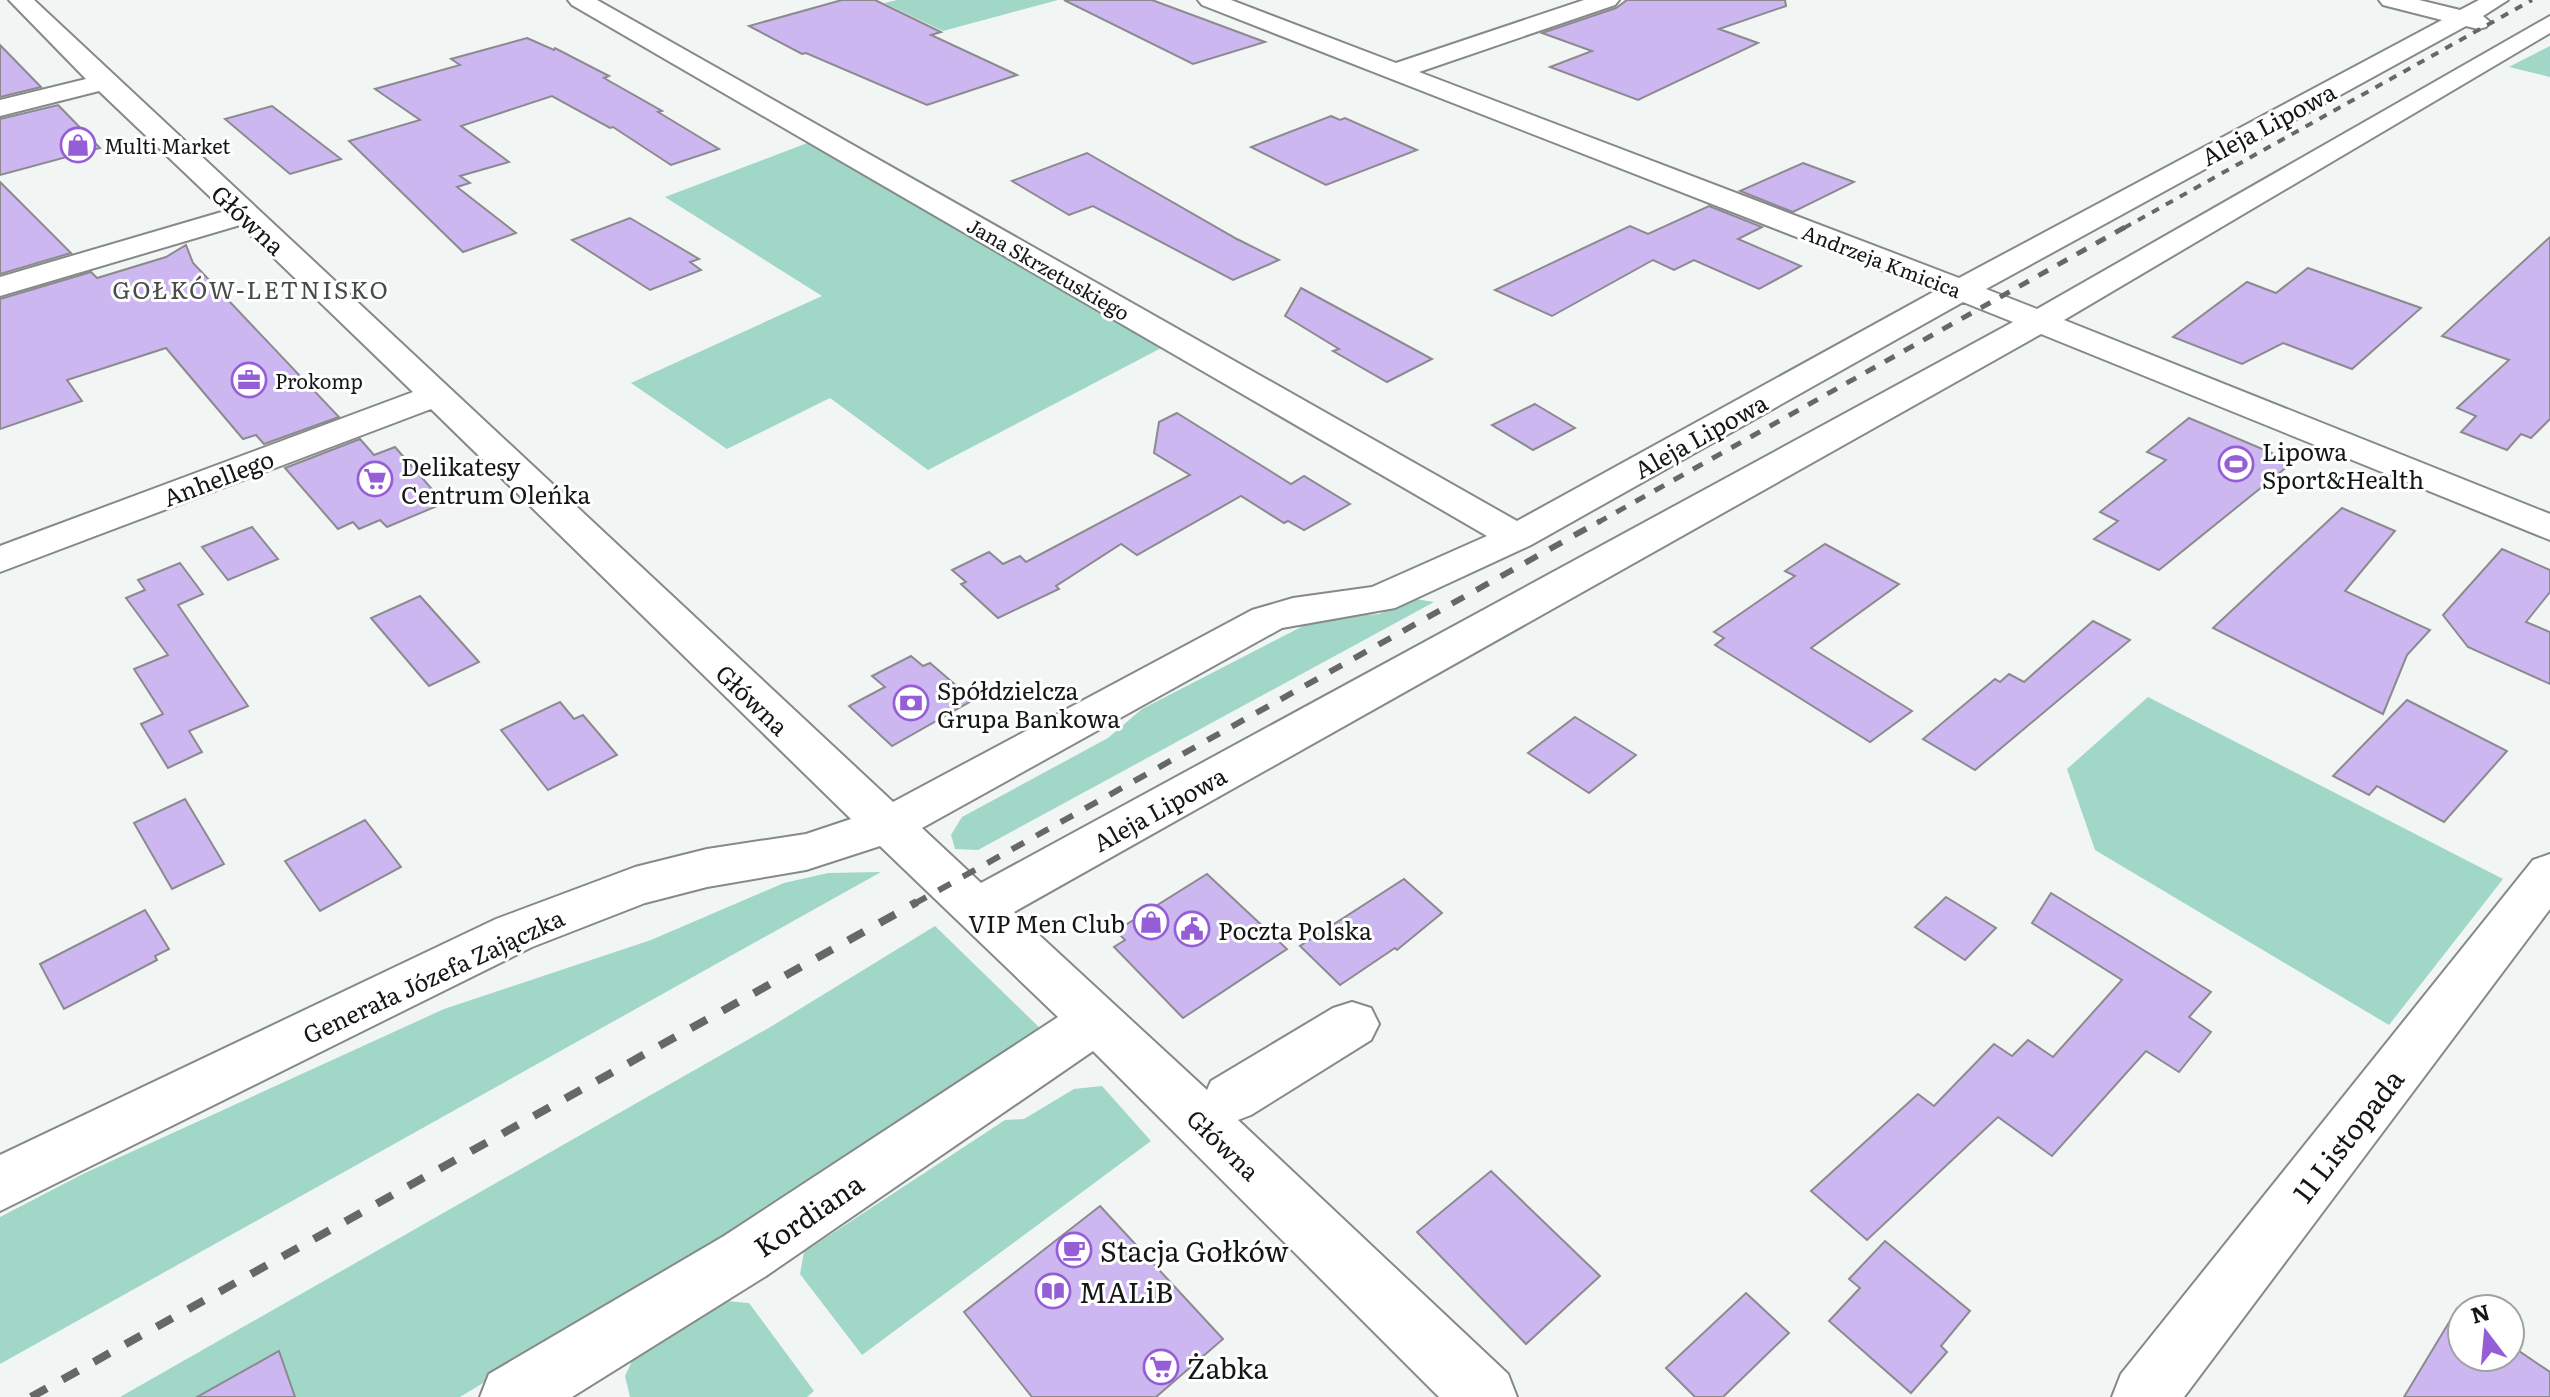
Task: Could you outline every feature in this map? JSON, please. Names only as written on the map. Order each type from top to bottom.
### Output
[{"type":"street","name":"Główna","points":[[21,0],[243,215],[1096,1020],[1485,1397]]},
{"type":"street","name":"Jana Skrzetuskiego","points":[[580,0],[1517,537]]},
{"type":"street","name":"Andrzeja Kmicica","points":[[1210,0],[1961,290],[2036,323],[2550,528]]},
{"type":"street","points":[[1395,72],[1607,0]]},
{"type":"street","points":[[2391,0],[2543,33]]},
{"type":"street","name":"Aleja Lipowa","points":[[886,824],[919,810],[1267,619],[1293,611],[1380,599],[1517,537],[1961,290],[2496,0]]},
{"type":"street","name":"Aleja Lipowa","points":[[978,908],[2036,323],[2543,33]]},
{"type":"street","points":[[0,108],[105,82]]},
{"type":"street","points":[[0,287],[243,215]]},
{"type":"street","name":"Anhellego","points":[[0,560],[436,395]]},
{"type":"street","name":"Generała Józefa Zajączka","points":[[0,1184],[514,933],[635,886],[707,868],[806,852],[843,842],[886,824]]},
{"type":"street","name":"11 Listopada","points":[[2144,1397],[2550,873]]},
{"type":"street","name":"Kordiana","points":[[512,1397],[745,1256],[1096,1020]]},
{"type":"street","points":[[1231,1098],[1352,1024]]},
{"type":"green space","points":[[897,0],[1058,0],[943,31],[884,3]]},
{"type":"green space","points":[[2550,46],[2550,77],[2509,67]]},
{"type":"green space","points":[[810,142],[1167,345],[928,470],[830,398],[727,449],[631,383],[822,296],[665,197]]},
{"type":"green space","points":[[1415,599],[1434,602],[978,850],[955,849],[951,835],[962,817],[1108,738],[1142,709],[1305,625],[1327,618],[1379,614]]},
{"type":"green space","points":[[2148,697],[2503,879],[2389,1025],[2095,850],[2067,769]]},
{"type":"green space","points":[[881,872],[0,1364],[0,1217],[85,1173],[444,1009],[651,940],[784,883],[828,873]]},
{"type":"green space","points":[[935,926],[1043,1031],[764,1213],[460,1397],[120,1397],[772,1026]]},
{"type":"green space","points":[[1102,1086],[1151,1141],[862,1355],[800,1274],[804,1252],[1005,1120],[1024,1119],[1074,1089]]},
{"type":"green space","points":[[726,1301],[749,1303],[814,1391],[807,1397],[630,1397],[625,1376],[634,1357]]},
{"type":"building","points":[[842,0],[875,0],[941,32],[931,35],[1017,75],[927,105],[806,53],[802,54],[749,26]]},
{"type":"building","points":[[1064,0],[1152,0],[1265,42],[1193,64]]},
{"type":"building","points":[[1627,0],[1785,0],[1786,6],[1719,29],[1758,43],[1638,100],[1550,67],[1592,51],[1542,33],[1616,8]]},
{"type":"building","points":[[527,38],[555,48],[609,76],[604,78],[719,149],[671,165],[613,127],[552,96],[461,126],[509,162],[460,176],[470,183],[457,187],[516,233],[463,252],[349,141],[420,120],[375,89],[460,65],[451,59]]},
{"type":"building","points":[[0,45],[41,87],[0,97]]},
{"type":"building","points":[[58,105],[100,148],[0,175],[0,119]]},
{"type":"building","points":[[272,106],[341,159],[290,174],[225,119]]},
{"type":"building","points":[[1331,116],[1340,120],[1345,118],[1417,150],[1326,185],[1251,147]]},
{"type":"building","points":[[1087,153],[1279,260],[1233,280],[1093,206],[1069,215],[1012,181]]},
{"type":"building","points":[[1803,163],[1854,182],[1793,212],[1740,191]]},
{"type":"building","points":[[0,182],[71,253],[0,274]]},
{"type":"building","points":[[1709,206],[1762,227],[1738,239],[1801,266],[1759,289],[1694,260],[1674,270],[1653,260],[1552,316],[1495,290],[1630,226],[1648,234]]},
{"type":"building","points":[[630,218],[699,259],[690,262],[701,270],[650,290],[572,240]]},
{"type":"building","points":[[2550,237],[2550,419],[2531,438],[2521,434],[2507,450],[2461,432],[2476,416],[2457,408],[2509,360],[2442,336]]},
{"type":"building","points":[[186,245],[193,263],[339,417],[264,444],[256,435],[243,439],[166,348],[67,380],[82,401],[0,429],[0,299],[91,272],[97,278],[166,257]]},
{"type":"building","points":[[2308,268],[2421,308],[2352,369],[2283,343],[2242,364],[2173,337],[2247,282],[2276,293]]},
{"type":"building","points":[[1301,288],[1432,359],[1387,382],[1333,351],[1339,349],[1285,316]]},
{"type":"building","points":[[1535,404],[1575,428],[1533,450],[1492,425]]},
{"type":"building","points":[[1177,413],[1291,484],[1304,476],[1350,504],[1304,530],[1288,521],[1284,523],[1241,496],[1137,555],[1121,544],[1056,586],[1059,589],[998,618],[961,584],[966,582],[952,570],[989,552],[1003,564],[1020,556],[1026,562],[1190,475],[1154,453],[1159,422]]},
{"type":"building","points":[[2189,418],[2293,462],[2159,570],[2094,539],[2118,521],[2100,512],[2166,460],[2147,452]]},
{"type":"building","points":[[360,439],[374,455],[395,447],[438,496],[431,499],[437,506],[387,527],[380,520],[359,529],[353,522],[338,529],[285,468]]},
{"type":"building","points":[[2342,508],[2395,531],[2345,591],[2430,630],[2407,655],[2383,714],[2213,628]]},
{"type":"building","points":[[252,527],[278,559],[228,580],[202,547]]},
{"type":"building","points":[[1825,544],[1899,584],[1811,648],[1912,711],[1870,742],[1715,645],[1724,638],[1714,632],[1795,576],[1785,571]]},
{"type":"building","points":[[2502,549],[2550,570],[2550,592],[2526,622],[2550,632],[2550,684],[2468,647],[2443,615]]},
{"type":"building","points":[[180,563],[203,594],[178,605],[248,706],[189,731],[202,752],[168,768],[141,724],[163,714],[134,669],[168,655],[126,598],[145,590],[138,580]]},
{"type":"building","points":[[420,596],[479,662],[429,686],[371,618]]},
{"type":"building","points":[[2093,621],[2130,640],[1975,770],[1923,739],[1995,679],[2000,682],[2009,674],[2024,682]]},
{"type":"building","name":"Spółdzielcza Grupa Bankowa","points":[[911,656],[923,666],[930,663],[973,700],[892,746],[849,706],[885,687],[872,676]]},
{"type":"building","points":[[2407,700],[2507,751],[2444,822],[2377,786],[2369,795],[2333,776]]},
{"type":"building","points":[[560,702],[574,719],[583,715],[617,755],[548,790],[501,730]]},
{"type":"building","points":[[1575,717],[1636,755],[1589,793],[1528,753]]},
{"type":"building","points":[[185,799],[224,864],[172,889],[134,823]]},
{"type":"building","points":[[365,820],[401,867],[320,911],[285,861]]},
{"type":"building","points":[[1207,874],[1287,949],[1183,1018],[1114,947],[1125,940],[1116,931]]},
{"type":"building","points":[[1404,879],[1442,913],[1397,950],[1395,948],[1340,985],[1300,946]]},
{"type":"building","points":[[2051,893],[2211,992],[2189,1017],[2211,1032],[2179,1072],[2146,1051],[2052,1156],[1998,1117],[1867,1240],[1811,1191],[1918,1094],[1934,1106],[1994,1044],[2012,1056],[2028,1040],[2053,1057],[2122,980],[2032,923]]},
{"type":"building","points":[[1946,897],[1996,928],[1965,960],[1915,927]]},
{"type":"building","points":[[145,910],[169,949],[155,956],[157,960],[64,1009],[40,964]]},
{"type":"building","points":[[1491,1171],[1600,1276],[1526,1344],[1417,1232]]},
{"type":"building","points":[[1100,1206],[1223,1339],[1156,1397],[1032,1397],[964,1312]]},
{"type":"building","points":[[1885,1241],[1970,1311],[1941,1346],[1947,1352],[1911,1393],[1829,1321],[1860,1288],[1849,1279]]},
{"type":"building","points":[[1746,1293],[1789,1333],[1723,1397],[1695,1397],[1666,1368]]},
{"type":"building","points":[[2446,1327],[2446,1373],[2526,1373],[2526,1356],[2550,1372],[2550,1397],[2404,1397]]},
{"type":"building","points":[[279,1351],[295,1397],[197,1397]]},
{"type":"railway","points":[[2124,228],[2532,0]]},
{"type":"railway","points":[[1597,523],[2127,226]]},
{"type":"railway","points":[[914,904],[1600,521]]},
{"type":"railway","points":[[31,1397],[917,902]]},
{"type":"place","name":"Multi Market","points":[[78,145]]},
{"type":"place","name":"Prokomp","points":[[249,380]]},
{"type":"place","name":"Lipowa Sport&Health","points":[[2236,464]]},
{"type":"place","name":"Delikatesy Centrum Oleńka","points":[[375,479]]},
{"type":"place","name":"Spółdzielcza Grupa Bankowa","points":[[911,703]]},
{"type":"place","name":"VIP Men Club","points":[[1151,922]]},
{"type":"place","name":"Poczta Polska","points":[[1192,929]]},
{"type":"place","name":"Stacja Gołków","points":[[1074,1250]]},
{"type":"place","name":"MALiB","points":[[1053,1291]]},
{"type":"place","name":"Żabka","points":[[1161,1367]]},
{"type":"district","name":"GOŁKÓW-LETNISKO","points":[[251,288]]}]
